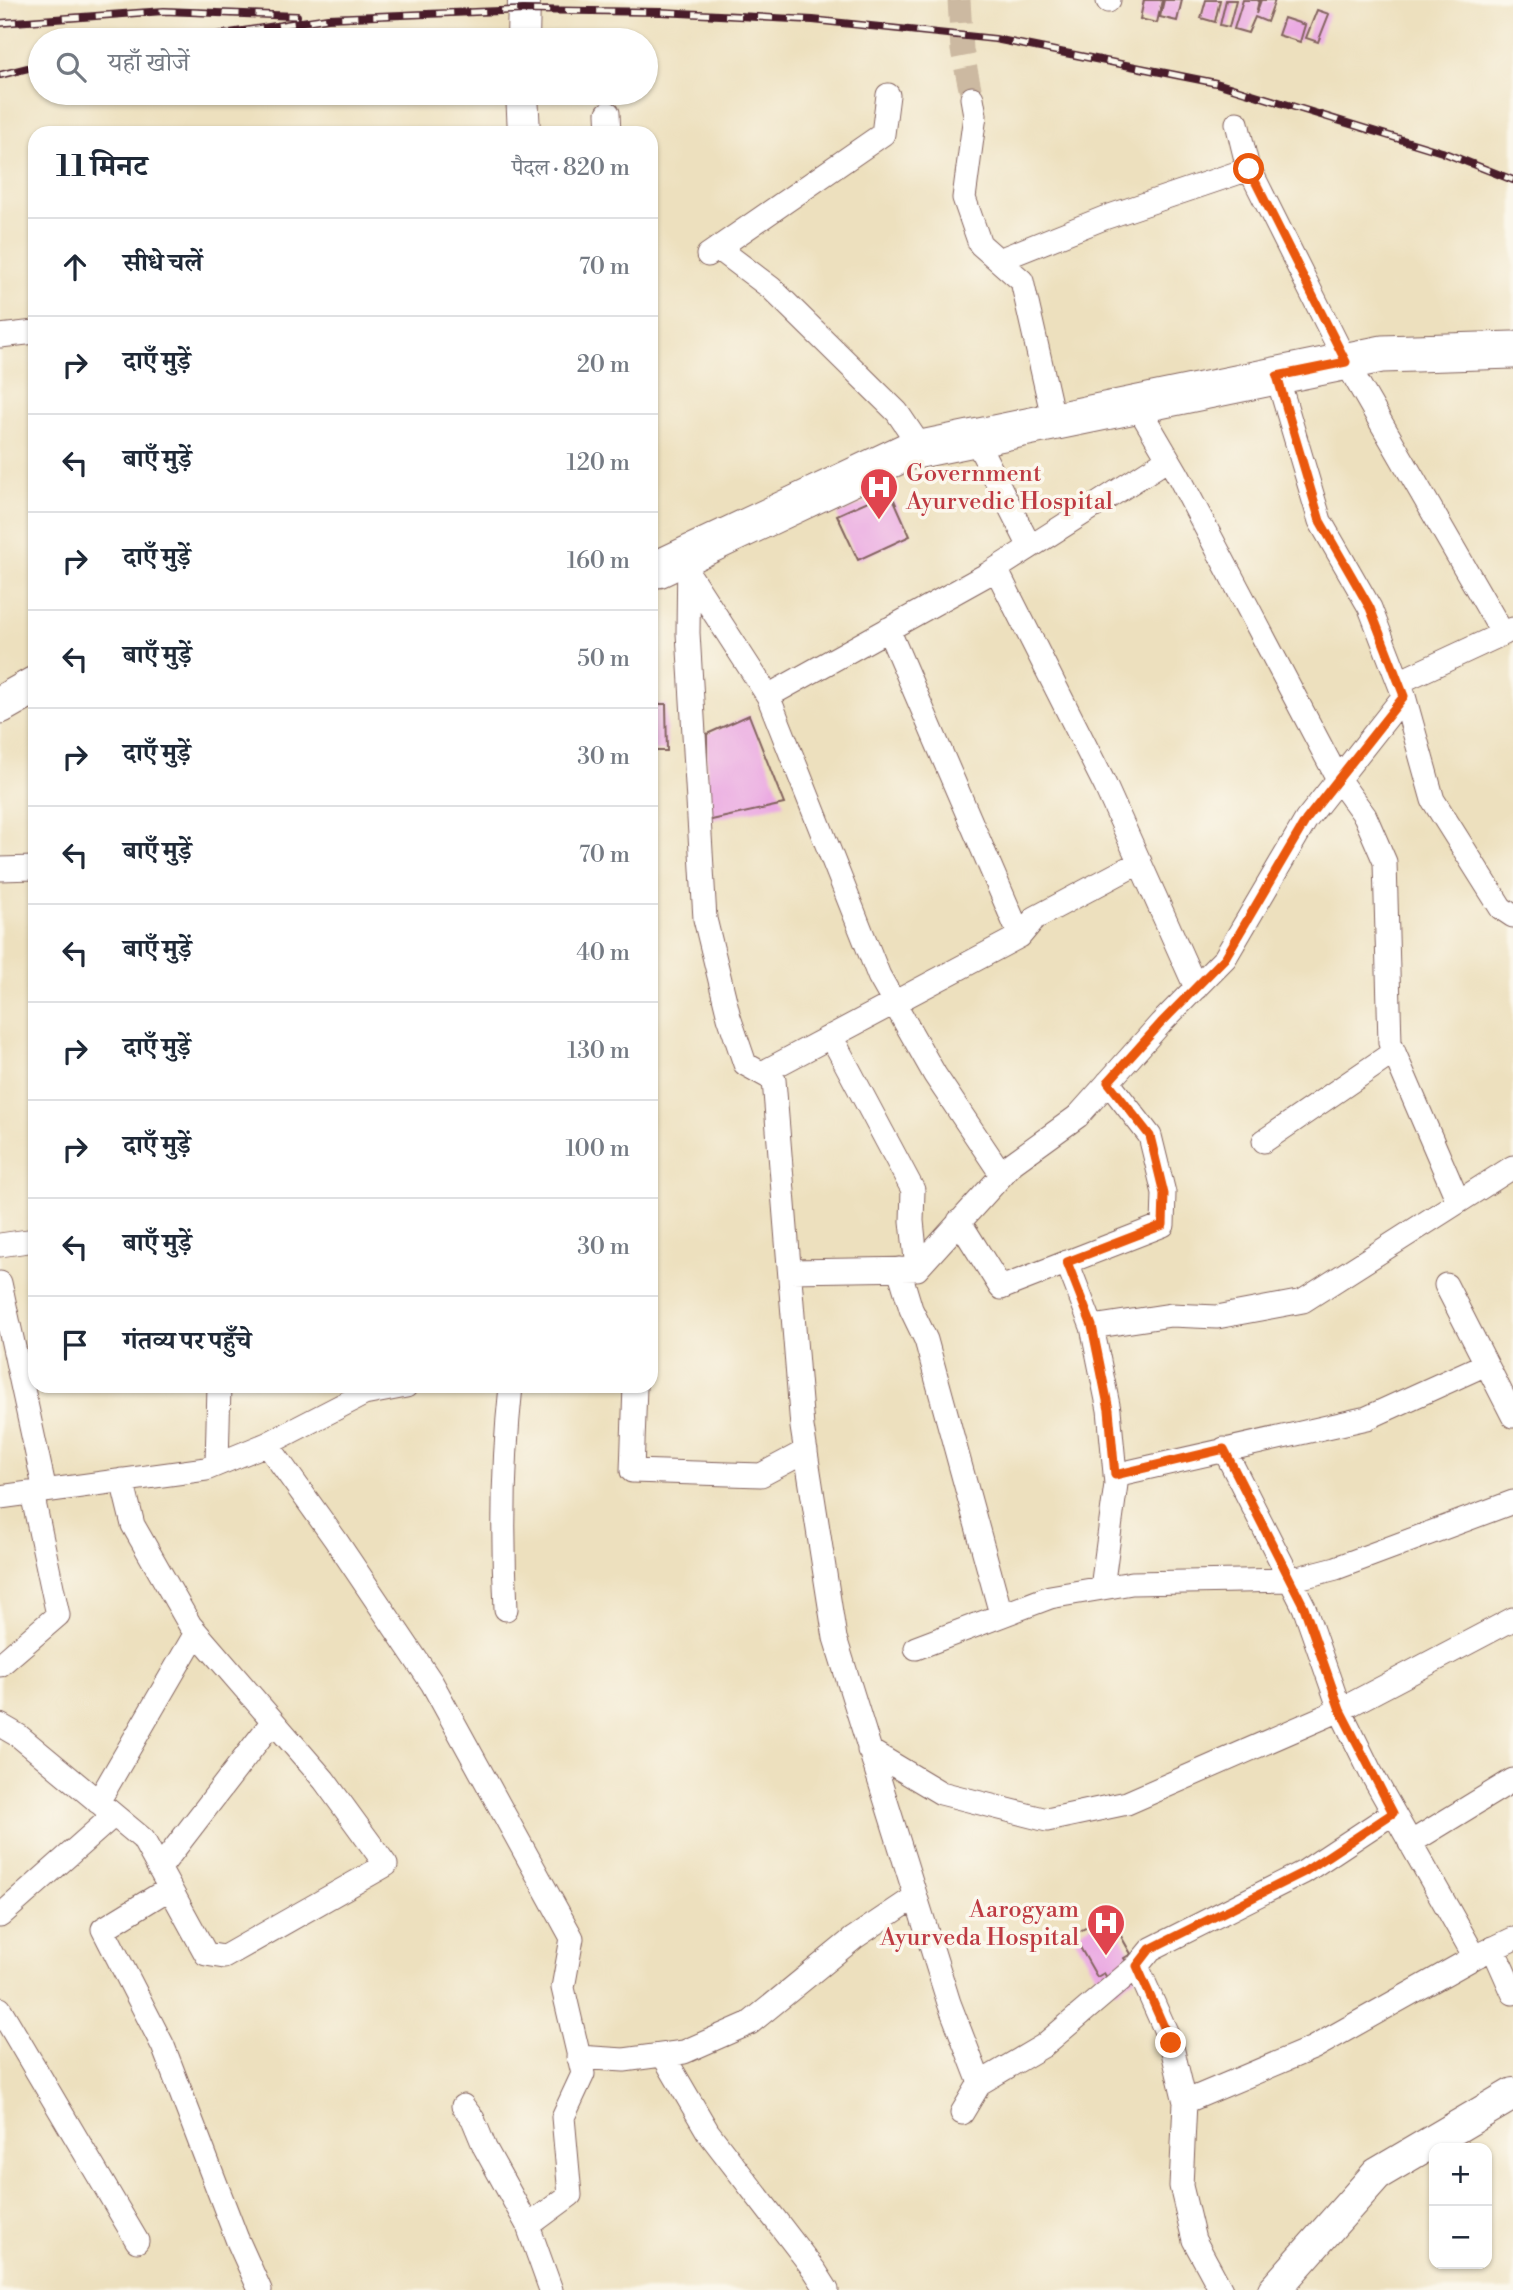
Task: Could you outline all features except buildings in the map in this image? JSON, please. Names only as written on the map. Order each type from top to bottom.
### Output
[{"type":"main road","points":[[658,569],[689,564],[906,452],[1382,354],[1513,350]]},
{"type":"main road","points":[[0,705],[28,689]]},
{"type":"street","points":[[523,28],[524,0]]},
{"type":"street","points":[[888,95],[883,134],[711,253],[771,288],[897,412],[922,449]]},
{"type":"street","points":[[972,98],[975,115],[964,198],[980,244],[1023,281],[1054,422]]},
{"type":"street","points":[[523,105],[524,126]]},
{"type":"street","points":[[790,1271],[908,1269],[959,1221],[1013,1163],[1078,1116],[1161,1023],[1225,958],[1306,820],[1401,689],[1508,632],[1346,362],[1249,169],[1237,123]]},
{"type":"street","points":[[999,260],[1104,218],[1249,169]]},
{"type":"street","points":[[0,335],[28,333]]},
{"type":"street","points":[[1277,376],[1320,521],[1370,608],[1401,689],[1433,800],[1501,908],[1513,916]]},
{"type":"street","points":[[1137,405],[1338,779],[1365,816],[1385,862],[1390,1043],[1458,1201]]},
{"type":"street","points":[[975,438],[1030,548]]},
{"type":"street","points":[[768,696],[996,569],[1168,459]]},
{"type":"street","points":[[689,564],[768,696],[878,976],[935,1074],[1002,1175]]},
{"type":"street","points":[[689,564],[688,633],[705,919],[729,1017],[745,1064],[774,1080],[806,1451],[835,1638],[949,2003],[980,2083]]},
{"type":"street","points":[[996,569],[1105,785],[1196,988]]},
{"type":"street","points":[[888,629],[1020,936]]},
{"type":"street","points":[[762,1073],[1020,936],[1035,918],[1140,862]]},
{"type":"street","points":[[0,869],[28,868]]},
{"type":"street","points":[[831,1036],[913,1190],[908,1269],[911,1309],[926,1340],[1001,1614]]},
{"type":"street","points":[[1264,1141],[1394,1052]]},
{"type":"street","points":[[959,1221],[1001,1288],[1163,1225],[1164,1194],[1150,1136],[1108,1082]]},
{"type":"street","points":[[1092,1326],[1171,1315],[1217,1317],[1303,1301],[1513,1167]]},
{"type":"street","points":[[0,1245],[28,1241]]},
{"type":"street","points":[[1067,1262],[1092,1326],[1109,1410],[1116,1484],[1102,1588]]},
{"type":"street","points":[[0,1283],[58,1615],[0,1665]]},
{"type":"street","points":[[1446,1285],[1513,1416]]},
{"type":"street","points":[[1115,1475],[1367,1418],[1486,1364]]},
{"type":"street","points":[[217,1463],[219,1393]]},
{"type":"street","points":[[0,1497],[206,1469],[267,1444],[348,1395],[373,1393]]},
{"type":"street","points":[[506,1609],[503,1568],[504,1452],[510,1393]]},
{"type":"street","points":[[635,1393],[632,1471],[761,1475],[806,1451]]},
{"type":"street","points":[[267,1444],[432,1683],[572,1938],[563,1988],[583,2074],[563,2117],[570,2195],[528,2226]]},
{"type":"street","points":[[1224,1449],[1304,1607],[1340,1710],[1393,1813],[1410,1843],[1494,1948],[1513,1993]]},
{"type":"street","points":[[0,1725],[19,1735],[143,1839],[206,1954],[224,1957],[386,1865],[324,1780],[190,1625],[133,1525],[122,1480]]},
{"type":"street","points":[[916,1648],[1049,1597],[1132,1583],[1290,1580],[1336,1568],[1513,1502]]},
{"type":"street","points":[[869,1750],[941,1794],[1046,1821],[1127,1803],[1340,1710],[1513,1619]]},
{"type":"street","points":[[0,1916],[106,1808],[197,1633]]},
{"type":"street","points":[[260,2290],[237,2239],[163,2046],[103,1929],[165,1878],[273,1721]]},
{"type":"street","points":[[1410,1843],[1513,1780]]},
{"type":"street","points":[[962,2113],[980,2083],[1043,2046],[1137,1966],[1150,1949],[1304,1872],[1393,1813]]},
{"type":"street","points":[[579,2057],[624,2060],[684,2052],[750,2023],[854,1938],[915,1897]]},
{"type":"street","points":[[1185,2102],[1313,2049],[1494,1948]]},
{"type":"street","points":[[1137,1966],[1171,2043],[1185,2102],[1181,2186],[1194,2240],[1221,2290]]},
{"type":"street","points":[[0,2009],[137,2241]]},
{"type":"street","points":[[663,2055],[708,2132],[827,2290]]},
{"type":"street","points":[[1274,2290],[1377,2174],[1513,2094]]},
{"type":"street","points":[[463,2106],[473,2119],[485,2148],[528,2226],[551,2290]]},
{"type":"tunnel","points":[[959,0],[962,50],[972,98]]},
{"type":"railway","points":[[262,28],[328,18],[523,10],[661,12],[813,20],[995,39],[1216,83],[1442,152],[1513,180]]},
{"type":"railway","points":[[0,23],[164,11],[297,16]]},
{"type":"railway","points":[[0,75],[28,68]]},
{"type":"place","name":"Government Ayurvedic Hospital","points":[[879,521]]},
{"type":"place","name":"Aarogyam Ayurveda Hospital","points":[[1106,1957]]},
{"type":"route","points":[[1171,2043],[1137,1966],[1150,1949],[1304,1872],[1393,1813],[1340,1710],[1304,1607],[1224,1449],[1115,1475],[1109,1410],[1092,1326],[1067,1262],[1163,1225],[1164,1194],[1150,1136],[1108,1082],[1225,958],[1306,820],[1404,696],[1370,608],[1320,521],[1277,376],[1346,362],[1249,169]]}]
